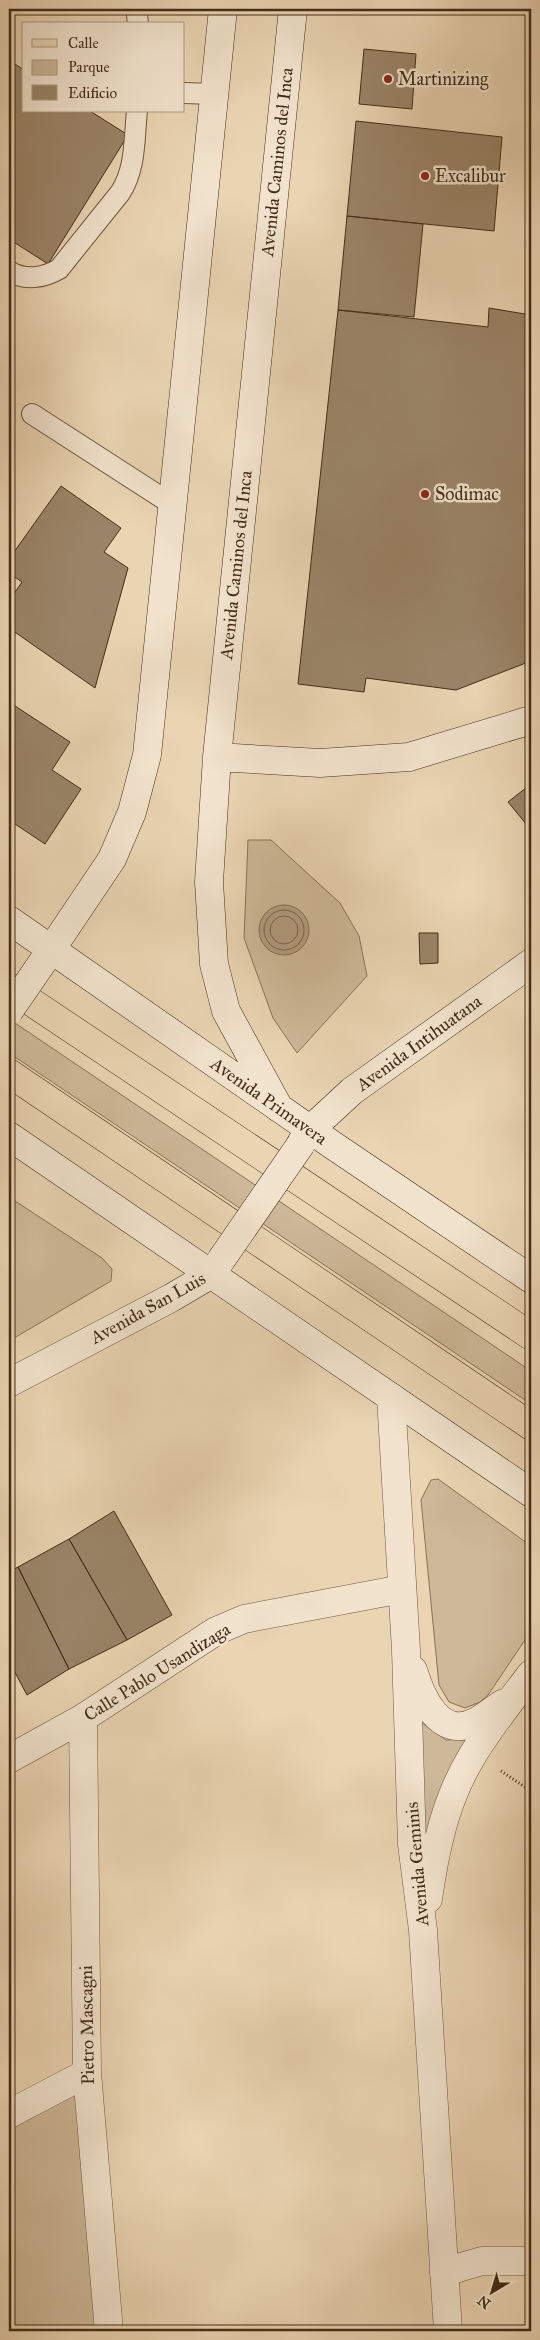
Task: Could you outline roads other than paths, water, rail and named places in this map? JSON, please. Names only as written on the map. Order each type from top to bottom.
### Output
[{"type":"main road","points":[[9,1011],[112,859],[132,812],[147,755],[223,9]]},
{"type":"main road","name":"Avenida Caminos del Inca","points":[[279,1108],[226,1011],[214,964],[209,882],[217,757],[293,9]]},
{"type":"main road","points":[[217,757],[320,763],[409,756],[531,720]]},
{"type":"main road","name":"Avenida Primavera","points":[[9,920],[47,956],[279,1108],[306,1137],[531,1279]]},
{"type":"main road","name":"Avenida Intihuatana","points":[[306,1137],[352,1091],[531,963]]},
{"type":"main road","points":[[9,987],[531,1336]]},
{"type":"main road","points":[[9,1073],[531,1426]]},
{"type":"main road","points":[[9,1136],[216,1267],[391,1397],[531,1493]]},
{"type":"main road","name":"Avenida San Luis","points":[[9,1383],[171,1298],[216,1267],[306,1137]]},
{"type":"main road","name":"Avenida Geminis","points":[[391,1397],[406,1650],[412,1844],[422,1930],[448,2331]]},
{"type":"main road","name":"Calle Pablo Usandizaga","points":[[9,1760],[83,1718],[216,1631],[244,1619],[402,1588]]},
{"type":"main road","points":[[406,1650],[425,1700],[432,1714],[442,1722],[460,1726],[474,1723],[524,1684]]},
{"type":"main road","points":[[422,1930],[434,1859],[444,1816],[471,1757],[524,1684]]},
{"type":"main road","name":"Pietro Mascagni","points":[[83,1718],[86,2073],[109,2331]]},
{"type":"main road","points":[[9,2114],[86,2073]]},
{"type":"main road","points":[[444,2272],[482,2261],[531,2261]]},
{"type":"lane","points":[[185,93],[214,94]]},
{"type":"lane","points":[[9,272],[16,276],[48,275],[59,269],[83,239],[128,180],[132,167],[137,112]]},
{"type":"lane","points":[[32,414],[173,505]]},
{"type":"water","points":[[279,905],[289,905],[302,912],[309,925],[309,935],[302,948],[289,955],[279,955],[270,951],[263,944],[259,935],[259,925],[263,916],[270,909]]},
{"type":"place","name":"Martinizing","points":[[388,79]]},
{"type":"place","name":"Excalibur","points":[[425,176]]},
{"type":"place","name":"Sodimac","points":[[425,494]]}]
